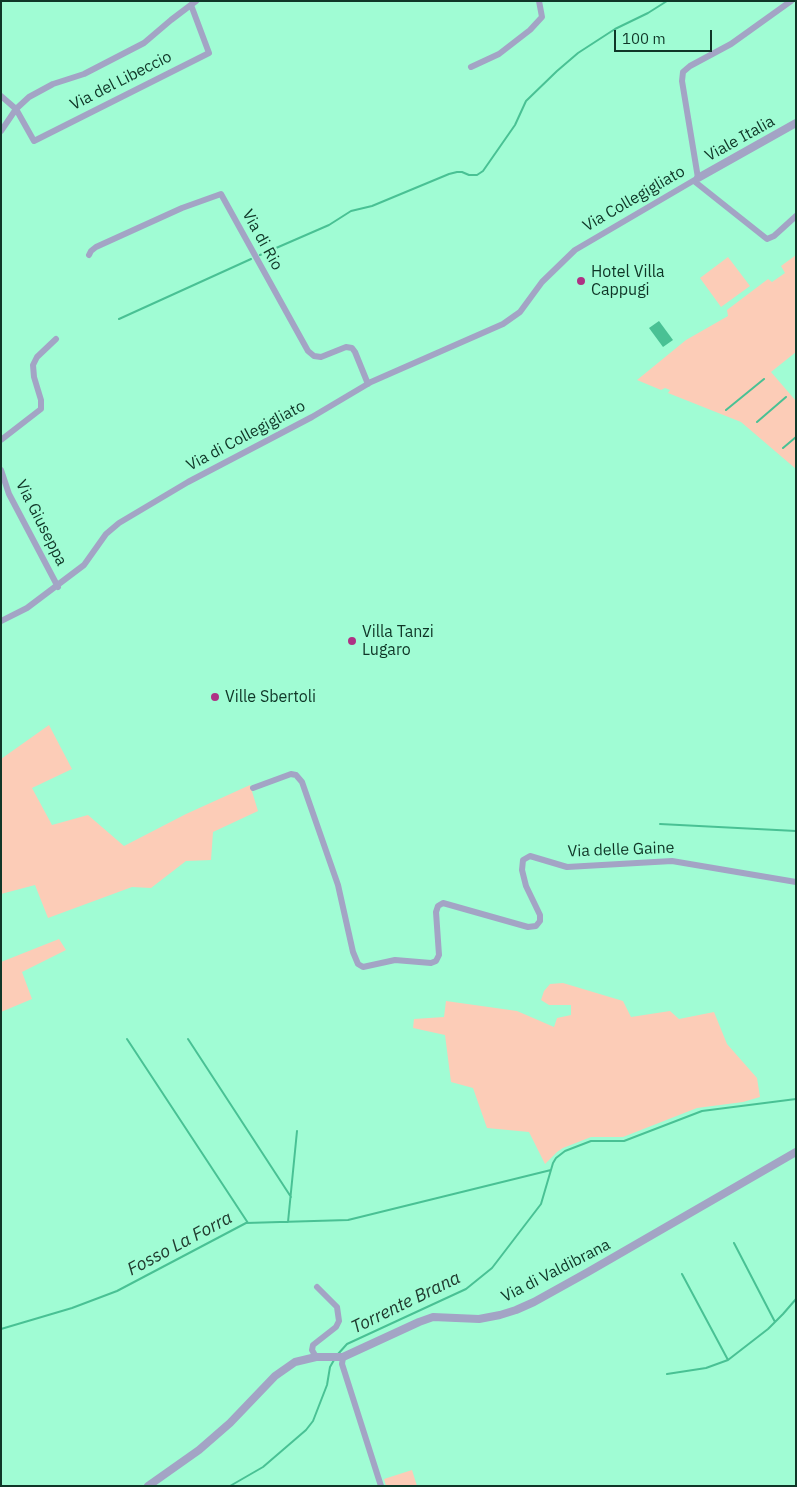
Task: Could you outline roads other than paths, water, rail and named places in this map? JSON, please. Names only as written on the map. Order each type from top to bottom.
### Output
[{"type":"street","points":[[471,67],[499,54],[530,30],[542,17],[539,1]]},
{"type":"street","name":"Via Collegigliato","points":[[524,306],[547,276],[575,250],[696,179],[682,81],[684,72],[692,65],[731,44],[791,1]]},
{"type":"street","points":[[1,132],[16,109],[29,98],[46,88],[84,74],[144,44],[193,3]]},
{"type":"street","name":"Via del Libeccio","points":[[16,109],[34,141],[209,53],[193,3]]},
{"type":"street","points":[[1,96],[16,109]]},
{"type":"street","name":"Viale Italia","points":[[696,179],[795,124]]},
{"type":"street","points":[[696,179],[767,238],[774,236],[796,216]]},
{"type":"street","name":"Via di Rio","points":[[89,255],[96,248],[182,208],[221,194],[308,351],[314,356],[321,357],[346,347],[352,348],[368,384]]},
{"type":"street","name":"Via di Collegigliato","points":[[1,621],[27,608],[58,587],[88,562],[106,534],[119,523],[188,482],[312,417],[368,384],[503,324],[515,316],[524,306]]},
{"type":"street","points":[[1,440],[41,409],[41,400],[34,377],[33,365],[37,357],[56,339]]},
{"type":"street","name":"Via Giuseppa","points":[[1,470],[9,494],[58,587]]},
{"type":"street","name":"Via delle Gaine","points":[[253,788],[291,774],[296,775],[302,782],[338,885],[353,952],[360,966],[366,967],[395,960],[435,962],[438,958],[436,912],[438,906],[443,903],[528,927],[537,925],[540,921],[540,915],[526,886],[522,870],[523,860],[530,856],[568,867],[672,861],[796,882]]},
{"type":"street","name":"Via di Valdibrana","points":[[148,1486],[200,1450],[262,1388],[284,1369],[303,1359],[341,1357],[433,1317],[479,1319],[500,1315],[534,1302],[796,1152]]},
{"type":"street","points":[[316,1357],[312,1350],[313,1345],[336,1327],[339,1321],[337,1307],[317,1286]]},
{"type":"street","points":[[341,1357],[381,1486]]},
{"type":"waterway","points":[[260,255],[329,225],[351,211],[372,206],[449,174],[462,172],[469,175],[477,175],[483,171],[515,125],[526,101],[557,71],[578,53],[615,29],[648,13],[667,1]]},
{"type":"waterway","points":[[119,319],[251,259]]},
{"type":"waterway","points":[[726,410],[764,379]]},
{"type":"waterway","points":[[757,422],[786,397]]},
{"type":"waterway","points":[[783,448],[796,437]]},
{"type":"waterway","points":[[660,824],[796,831]]},
{"type":"waterway","points":[[127,1039],[248,1223]]},
{"type":"waterway","points":[[188,1039],[291,1197]]},
{"type":"waterway","name":"Torrente Brana","points":[[338,1354],[347,1344],[466,1289],[492,1268],[541,1204],[553,1163],[565,1151],[591,1141],[624,1141],[702,1111],[796,1099]]},
{"type":"waterway","points":[[288,1222],[297,1131]]},
{"type":"waterway","name":"Fosso La Forra","points":[[1,1329],[72,1308],[117,1291],[246,1223],[348,1220],[551,1170]]},
{"type":"waterway","points":[[734,1243],[775,1322]]},
{"type":"waterway","points":[[682,1274],[728,1360]]},
{"type":"waterway","points":[[667,1374],[706,1368],[728,1360],[768,1329],[796,1299]]},
{"type":"waterway","name":"Torrente Brana","points":[[230,1486],[263,1467],[306,1430],[313,1421],[327,1385],[330,1367],[334,1360]]},
{"type":"place","name":"Hotel Villa Cappugi","points":[[581,281]]},
{"type":"place","name":"Villa Tanzi Lugaro","points":[[352,641]]},
{"type":"place","name":"Ville Sbertoli","points":[[215,697]]}]
